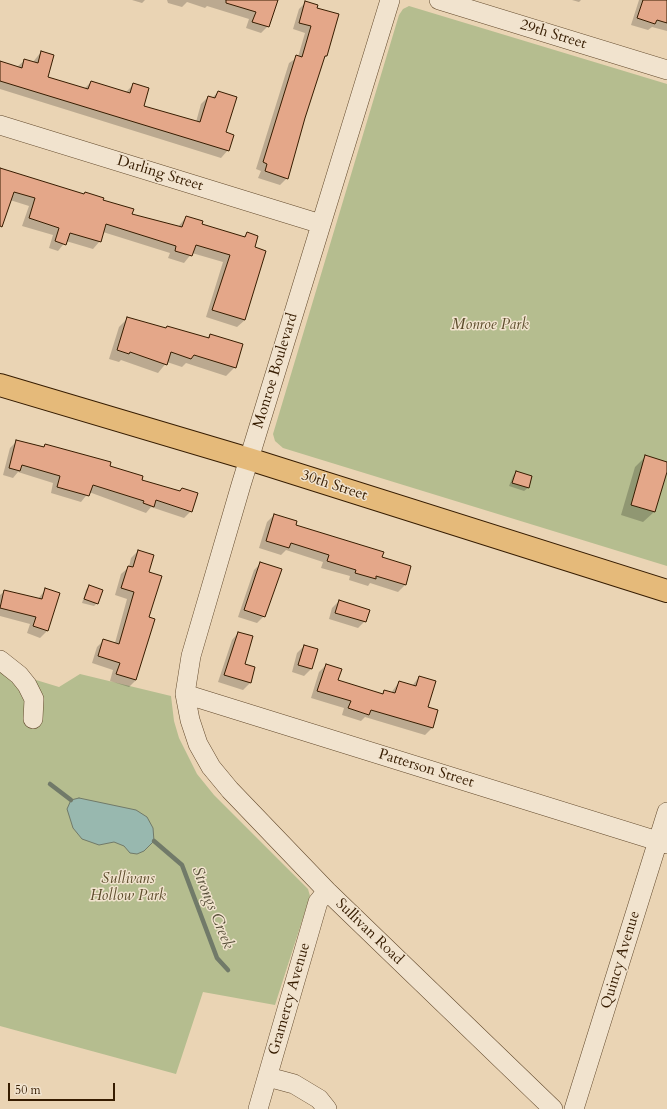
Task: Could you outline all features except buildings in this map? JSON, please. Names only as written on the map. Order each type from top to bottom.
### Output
[{"type":"main road","name":"30th Street","points":[[0,385],[249,459],[667,591]]},
{"type":"street","name":"Monroe Boulevard","points":[[198,744],[190,720],[185,694],[191,656],[249,459],[390,0]]},
{"type":"street","name":"29th Street","points":[[439,0],[667,70]]},
{"type":"street","name":"Darling Street","points":[[0,125],[321,224]]},
{"type":"street","points":[[0,660],[19,675],[27,685],[34,699],[33,719]]},
{"type":"street","name":"Patterson Street","points":[[185,694],[662,842]]},
{"type":"street","name":"Sullivan Road","points":[[198,744],[211,767],[230,790],[327,891],[553,1109]]},
{"type":"street","name":"Quincy Avenue","points":[[574,1109],[662,842],[667,812]]},
{"type":"street","name":"Gramercy Avenue","points":[[258,1109],[318,902],[327,891]]},
{"type":"street","points":[[268,1077],[294,1084],[319,1099],[327,1109]]},
{"type":"green space","name":"Monroe Park","points":[[409,6],[667,84],[667,566],[283,448],[275,441],[273,434],[399,15],[403,9]]},
{"type":"green space","name":"Sullivans Hollow Park","points":[[0,669],[59,687],[80,674],[171,696],[174,721],[179,738],[197,774],[214,795],[308,889],[310,896],[275,1005],[203,992],[176,1074],[0,1026]]},
{"type":"water","points":[[79,798],[136,810],[147,817],[153,828],[154,841],[144,851],[137,854],[130,853],[124,846],[114,842],[99,845],[82,839],[73,828],[67,809],[71,800]]},
{"type":"waterway","name":"Strongs Creek","points":[[50,784],[71,800]]},
{"type":"waterway","name":"Strongs Creek","points":[[154,841],[182,865],[217,958],[228,970]]}]
